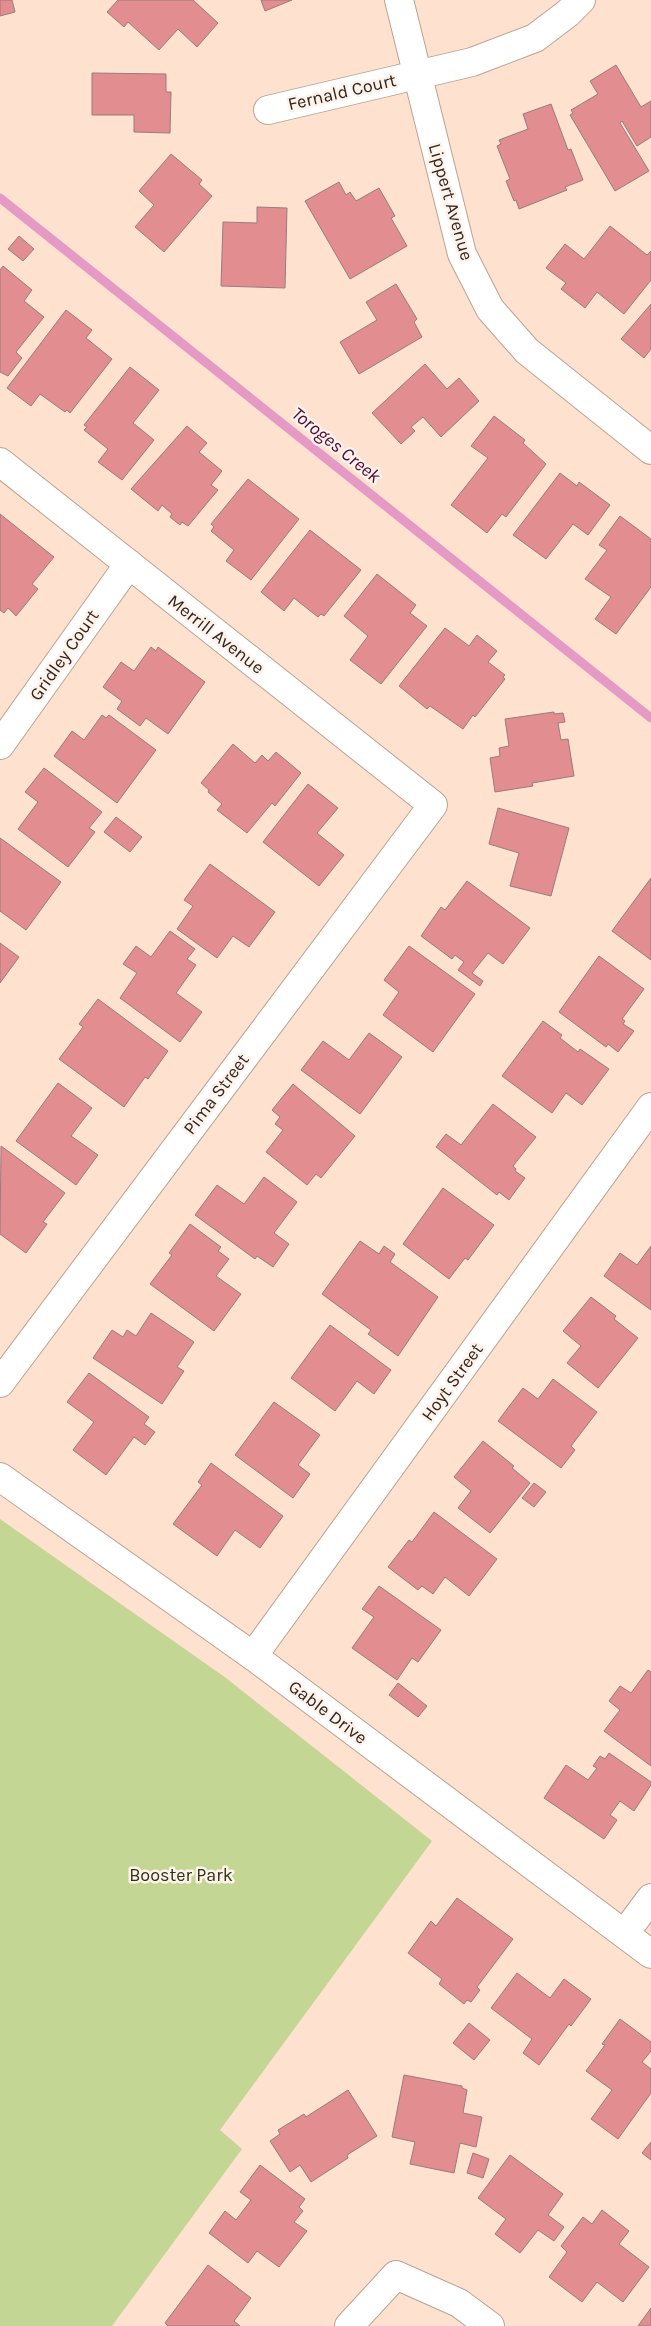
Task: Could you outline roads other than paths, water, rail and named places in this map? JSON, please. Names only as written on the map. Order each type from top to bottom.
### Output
[{"type":"street","name":"Lippert Avenue","points":[[399,0],[462,254],[490,310],[527,351],[651,450]]},
{"type":"street","name":"Fernald Court","points":[[268,110],[472,62],[535,38],[568,13],[581,0]]},
{"type":"street","name":"Merrill Avenue","points":[[0,462],[433,805]]},
{"type":"street","name":"Gridley Court","points":[[0,745],[129,564]]},
{"type":"street","name":"Pima Street","points":[[0,1383],[433,805]]},
{"type":"street","name":"Hoyt Street","points":[[253,1656],[651,1107]]},
{"type":"street","name":"Gable Drive","points":[[0,1477],[253,1656],[651,1954]]},
{"type":"street","points":[[625,1933],[651,1898]]},
{"type":"street","points":[[349,2326],[396,2275],[459,2303],[490,2326]]},
{"type":"waterway","name":"Toroges Creek","points":[[0,198],[651,718]]},
{"type":"park label","name":"Booster Park","points":[[181,1875]]}]
